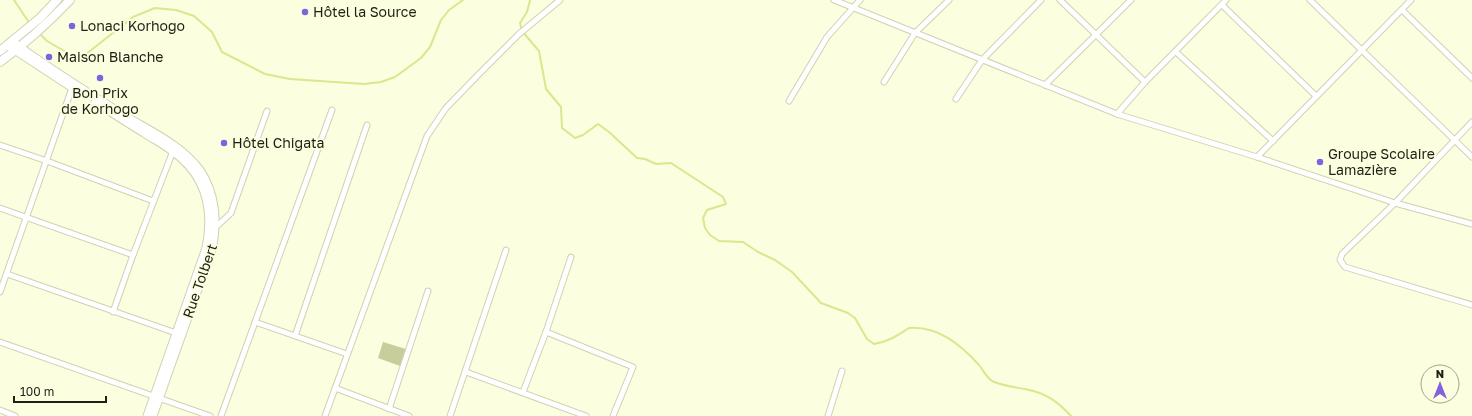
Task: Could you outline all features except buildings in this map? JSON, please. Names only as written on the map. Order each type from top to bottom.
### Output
[{"type":"main road","points":[[0,51],[40,18],[57,0]]},
{"type":"main road","points":[[0,62],[21,47],[46,25],[70,0]]},
{"type":"street","points":[[325,416],[427,136],[446,108],[519,34],[560,0]]},
{"type":"street","points":[[834,0],[1118,114],[1257,157],[1395,203],[1472,224]]},
{"type":"street","points":[[789,101],[827,37],[860,0]]},
{"type":"street","points":[[884,82],[915,33],[949,0]]},
{"type":"street","points":[[956,99],[982,60],[1041,0]]},
{"type":"street","points":[[1060,0],[1145,82]]},
{"type":"street","points":[[1046,85],[1131,0]]},
{"type":"street","points":[[1118,114],[1145,82],[1226,0]]},
{"type":"street","points":[[1257,157],[1411,0]]},
{"type":"street","points":[[1313,1],[1472,157]]},
{"type":"street","points":[[1222,5],[1316,96]]},
{"type":"street","points":[[1402,10],[1472,78]]},
{"type":"street","points":[[10,43],[21,47]]},
{"type":"street","name":"Rue Tolbert","points":[[21,47],[72,88],[173,151],[188,166],[200,182],[208,204],[210,227],[206,248],[176,333],[156,397],[153,416]]},
{"type":"street","name":"Rue Tolbert","points":[[21,47],[72,83],[176,147],[200,171],[209,189],[214,204],[216,228],[212,250],[156,397],[147,416]]},
{"type":"street","points":[[1176,52],[1272,141]]},
{"type":"street","points":[[0,292],[72,88]]},
{"type":"street","points":[[221,416],[332,110]]},
{"type":"street","points":[[216,228],[231,213],[267,111]]},
{"type":"street","points":[[1472,122],[1395,203],[1342,254],[1340,260],[1346,267],[1472,305]]},
{"type":"street","points":[[295,336],[367,125]]},
{"type":"street","points":[[0,145],[153,201]]},
{"type":"street","points":[[113,312],[132,255],[173,151]]},
{"type":"street","points":[[0,208],[132,255]]},
{"type":"street","points":[[450,416],[506,250]]},
{"type":"street","points":[[523,392],[546,332],[571,257]]},
{"type":"street","points":[[7,274],[176,333]]},
{"type":"street","points":[[389,409],[428,292]]},
{"type":"street","points":[[255,322],[347,354]]},
{"type":"street","points":[[546,332],[633,367],[613,416]]},
{"type":"street","points":[[0,342],[210,416]]},
{"type":"street","points":[[828,416],[842,371]]},
{"type":"street","points":[[466,372],[586,416]]},
{"type":"street","points":[[335,388],[409,416]]},
{"type":"street","points":[[0,410],[16,416]]},
{"type":"green space","points":[[383,342],[406,349],[400,366],[378,358]]},
{"type":"waterway","points":[[14,0],[30,24]]},
{"type":"waterway","points":[[39,33],[47,41],[71,55],[85,55],[133,17],[155,8],[176,10],[194,16],[212,32],[222,52],[265,74],[290,79],[364,84],[381,82],[395,77],[421,58],[430,47],[441,20],[449,10],[463,0]]},
{"type":"waterway","points":[[530,0],[527,12],[520,23],[522,31],[539,51],[546,89],[561,107],[562,128],[575,138],[583,135],[598,124],[637,158],[645,159],[656,164],[671,163],[723,197],[726,204],[707,210],[703,218],[705,228],[710,235],[719,241],[743,242],[758,252],[775,260],[792,272],[821,303],[848,313],[855,318],[867,339],[874,344],[889,340],[909,328],[920,328],[939,333],[964,350],[979,365],[990,380],[1045,395],[1061,406],[1071,416]]},
{"type":"place","name":"Hôtel la Source","points":[[305,12]]},
{"type":"place","name":"Lonaci Korhogo","points":[[72,26]]},
{"type":"place","name":"Maison Blanche","points":[[49,57]]},
{"type":"place","name":"Bon Prix de Korhogo","points":[[100,78]]},
{"type":"place","name":"Hôtel Chigata","points":[[224,143]]},
{"type":"place","name":"Groupe Scolaire Lamazière","points":[[1320,162]]}]
